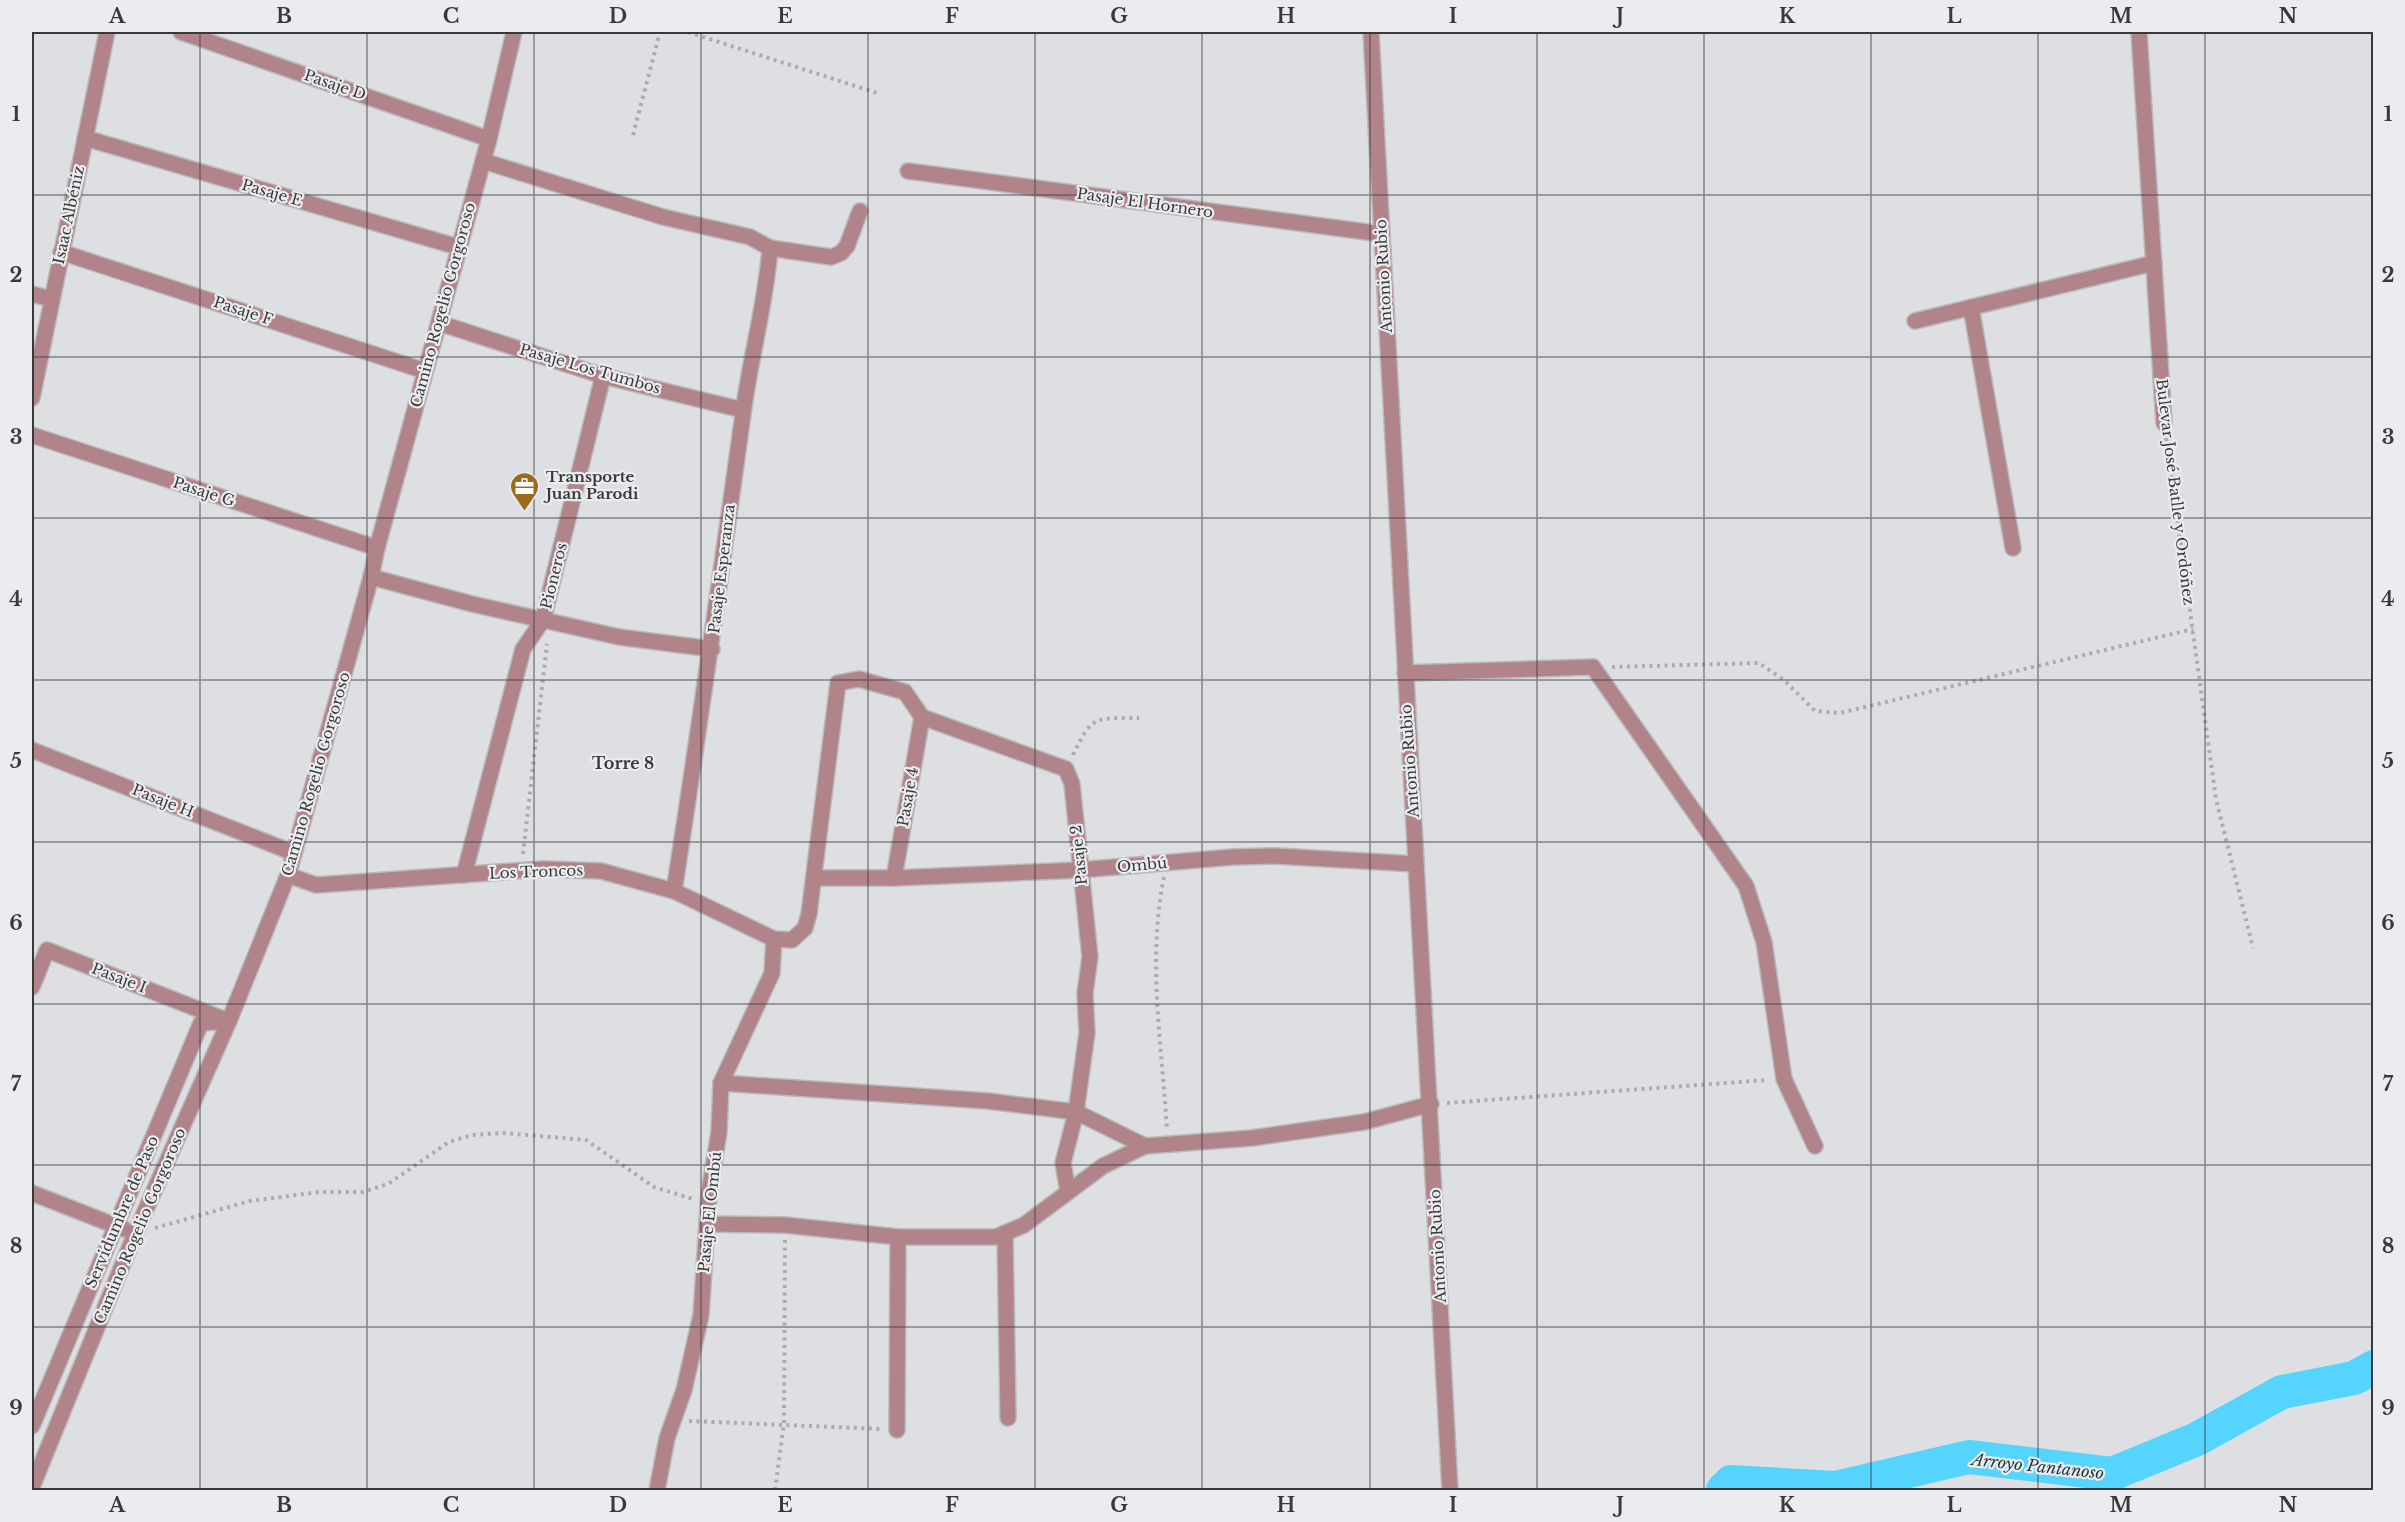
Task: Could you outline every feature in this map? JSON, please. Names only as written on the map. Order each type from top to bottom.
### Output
[{"type":"street","name":"Isaac Albéniz","points":[[32,398],[107,32]]},
{"type":"street","name":"Pasaje D","points":[[181,32],[489,139]]},
{"type":"street","name":"Camino Rogelio Gorgoroso","points":[[32,1487],[135,1234],[229,1021],[288,875],[371,578],[377,548],[489,139],[514,32]]},
{"type":"street","name":"Antonio Rubio","points":[[1371,32],[1405,673],[1431,1104],[1450,1491]]},
{"type":"street","name":"Bulevar José Batlle y Ordóñez","points":[[2139,32],[2164,423]]},
{"type":"street","name":"Pasaje E","points":[[85,138],[458,247]]},
{"type":"street","points":[[483,161],[663,217],[750,237],[770,248],[831,257],[841,253],[847,246],[860,211]]},
{"type":"street","name":"Pasaje El Hornero","points":[[908,171],[1382,234]]},
{"type":"street","name":"Pasaje Esperanza","points":[[674,891],[712,649],[743,410],[767,287],[770,248]]},
{"type":"street","name":"Pasaje F","points":[[61,252],[425,371]]},
{"type":"street","points":[[1915,321],[2154,262]]},
{"type":"street","points":[[32,294],[51,299]]},
{"type":"street","points":[[1971,308],[2013,548]]},
{"type":"street","name":"Pasaje Los Tumbos","points":[[439,323],[603,376],[743,410]]},
{"type":"street","name":"Pioneros","points":[[464,874],[524,649],[543,620],[603,376]]},
{"type":"street","name":"Pasaje G","points":[[32,435],[377,548]]},
{"type":"street","points":[[371,578],[619,637],[712,649]]},
{"type":"street","points":[[1405,673],[1593,667],[1746,886],[1764,942],[1784,1079],[1815,1146]]},
{"type":"street","points":[[774,939],[792,940],[805,928],[814,878],[838,683],[859,679],[905,692],[922,717],[1066,769]]},
{"type":"street","name":"Pasaje 4","points":[[894,878],[922,717]]},
{"type":"street","name":"Pasaje H","points":[[32,750],[294,853]]},
{"type":"street","name":"Pasaje 2","points":[[1066,769],[1072,784],[1090,957],[1085,993],[1088,1033],[1076,1112],[1063,1163],[1068,1192]]},
{"type":"street","name":"Ombú","points":[[814,878],[894,878],[1080,870],[1203,859],[1276,856],[1416,864]]},
{"type":"street","name":"Los Troncos","points":[[288,875],[316,885],[520,871],[578,869],[602,871],[674,891],[774,939]]},
{"type":"street","name":"Pasaje El Ombú","points":[[657,1491],[667,1438],[684,1390],[700,1315],[708,1204],[719,1132],[722,1083],[772,973],[774,939]]},
{"type":"street","name":"Pasaje I","points":[[32,987],[47,950],[229,1021]]},
{"type":"street","name":"Servidumbre de Paso","points":[[32,1426],[36,1404],[116,1226],[201,1023],[229,1021]]},
{"type":"street","points":[[722,1083],[988,1101],[1076,1112],[1145,1146]]},
{"type":"street","points":[[707,1224],[785,1224],[898,1237],[996,1237],[1024,1225],[1103,1166],[1145,1146],[1252,1137],[1364,1122],[1431,1104]]},
{"type":"street","points":[[32,1193],[135,1234]]},
{"type":"street","points":[[1005,1233],[1008,1418]]},
{"type":"street","points":[[897,1430],[898,1237]]},
{"type":"street","points":[[36,1404],[60,1414]]},
{"type":"path","points":[[633,135],[660,32]]},
{"type":"path","points":[[690,32],[877,93]]},
{"type":"path","name":"Bulevar José Batlle y Ordóñez","points":[[2164,423],[2216,799],[2253,948]]},
{"type":"path","points":[[520,871],[548,651],[543,620]]},
{"type":"path","points":[[1593,667],[1759,663],[1784,680],[1815,711],[1840,713],[2193,629]]},
{"type":"path","points":[[1066,769],[1086,728],[1098,719],[1139,718]]},
{"type":"path","points":[[1167,863],[1157,913],[1156,979],[1167,1145]]},
{"type":"path","points":[[1431,1104],[1784,1079]]},
{"type":"path","points":[[135,1234],[250,1201],[319,1192],[363,1192],[388,1184],[449,1142],[472,1136],[504,1133],[586,1140],[654,1186],[708,1204]]},
{"type":"path","points":[[775,1491],[784,1423],[785,1224]]},
{"type":"path","points":[[673,1420],[784,1423],[897,1430]]},
{"type":"waterway","name":"Arroyo Pantanoso","points":[[1723,1490],[1731,1482],[1835,1488],[1969,1457],[2112,1474],[2197,1439],[2282,1392],[2354,1378],[2374,1367]]},
{"type":"place","name":"Transporte Juan Parodi","points":[[525,512]]},
{"type":"district","name":"Torre 8","points":[[623,763]]}]
